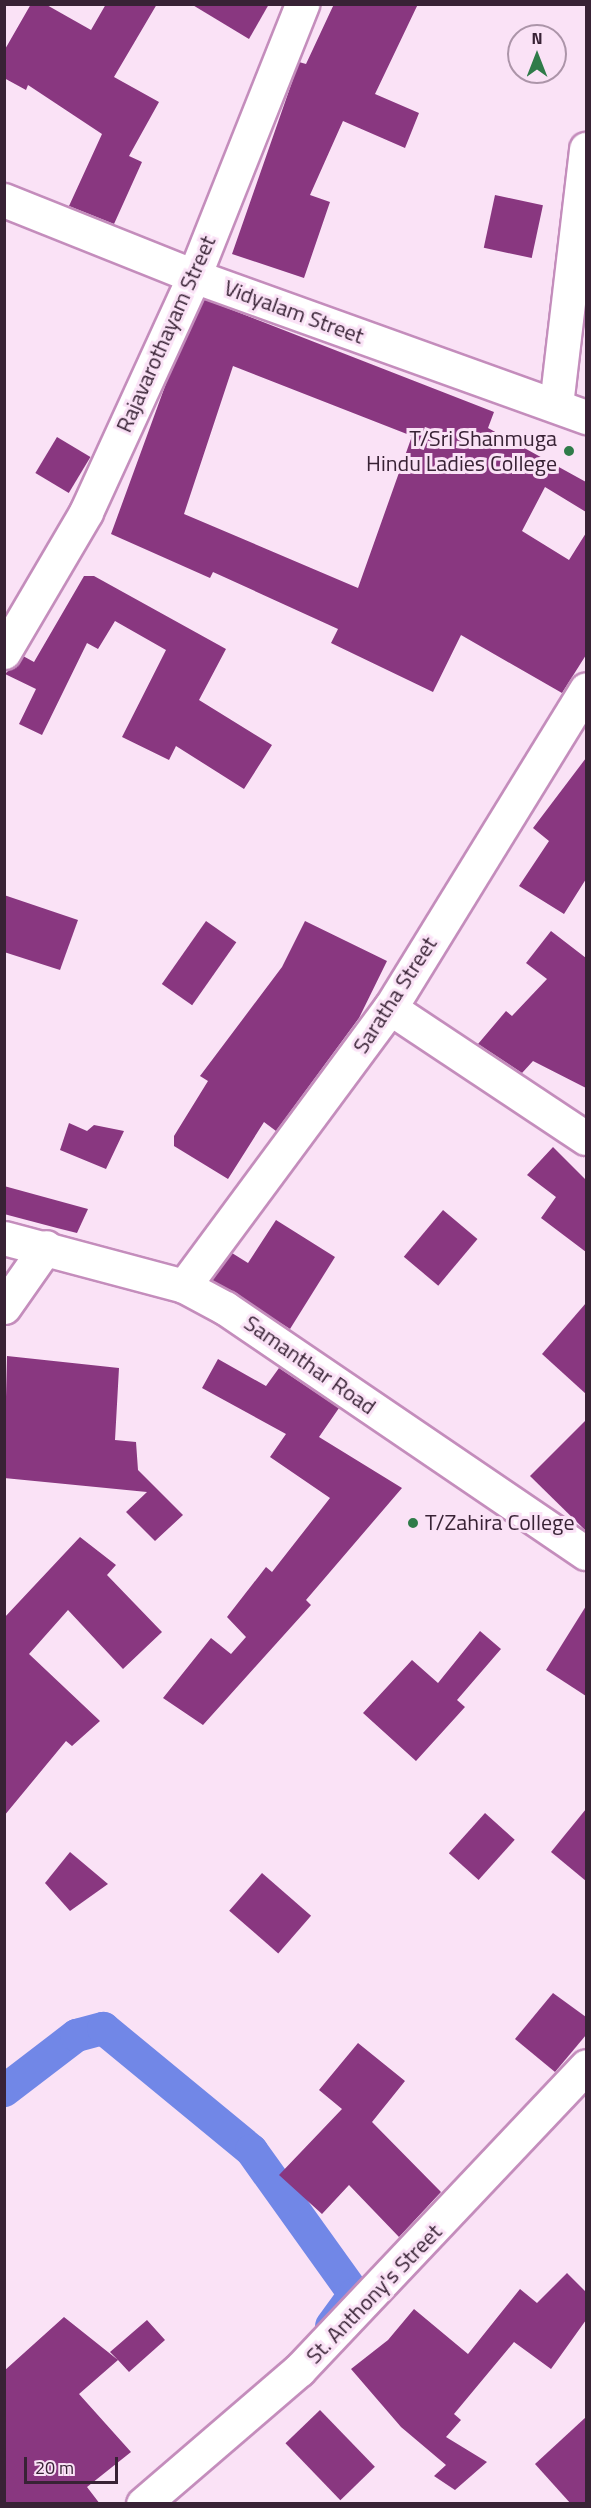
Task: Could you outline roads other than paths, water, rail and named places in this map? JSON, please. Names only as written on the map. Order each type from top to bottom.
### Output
[{"type":"street","name":"Rajavarothayam Street","points":[[4,652],[86,512],[194,276],[302,4]]},
{"type":"street","points":[[556,405],[586,149]]},
{"type":"street","name":"Vidyalam Street","points":[[4,200],[194,276],[586,417]]},
{"type":"street","name":"Saratha Street","points":[[184,1286],[390,1008],[586,690]]},
{"type":"street","points":[[390,1008],[586,1138]]},
{"type":"street","name":"Samanthar Road","points":[[4,1238],[46,1247],[184,1286],[274,1337],[586,1553]]},
{"type":"street","points":[[4,1307],[46,1247]]},
{"type":"street","name":"St. Anthony's Street","points":[[143,2504],[299,2370],[586,2066]]},
{"type":"waterway","points":[[4,2090],[76,2035],[103,2028],[251,2150],[354,2294],[331,2326]]},
{"type":"place","name":"T/Sri Shanmuga Hindu Ladies College","points":[[569,451]]},
{"type":"place","name":"T/Zahira College","points":[[413,1523]]}]
